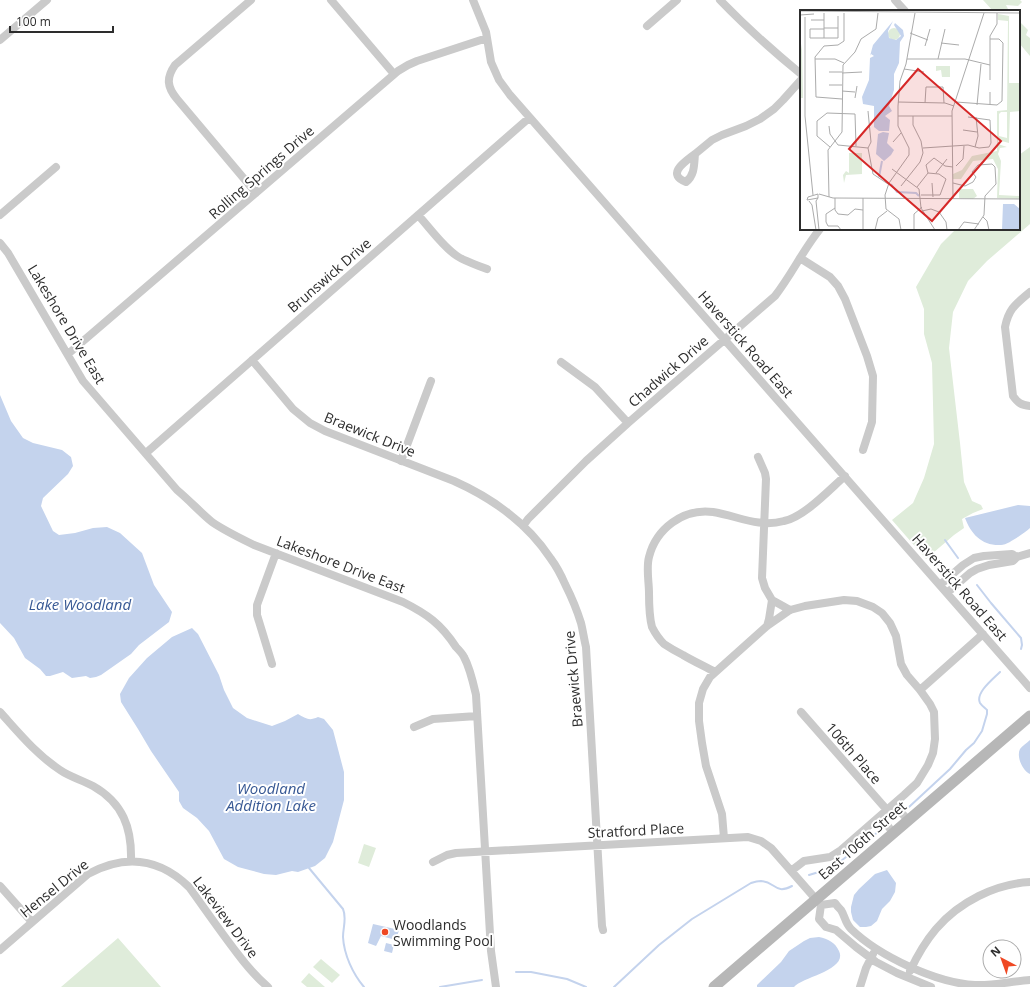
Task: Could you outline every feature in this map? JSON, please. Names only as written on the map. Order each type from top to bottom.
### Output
[{"type":"street","points":[[0,40],[47,0]]},
{"type":"street","points":[[251,0],[175,65],[168,85],[172,93],[256,193]]},
{"type":"street","points":[[331,0],[394,74]]},
{"type":"street","points":[[647,26],[677,0]]},
{"type":"street","points":[[720,0],[778,55],[800,73]]},
{"type":"street","points":[[895,0],[904,10]]},
{"type":"street","name":"Haverstick Road East","points":[[475,1],[485,28],[491,62],[499,80],[510,95],[1030,688]]},
{"type":"street","name":"Rolling Springs Drive","points":[[68,354],[394,74],[417,61],[487,38]]},
{"type":"street","points":[[695,154],[722,134],[746,126],[760,119],[774,109],[800,81]]},
{"type":"street","name":"Brunswick Drive","points":[[146,453],[529,118]]},
{"type":"street","points":[[0,215],[56,168]]},
{"type":"street","points":[[418,215],[447,248],[457,256],[486,269]]},
{"type":"street","name":"Chadwick Drive","points":[[523,526],[566,480],[628,423],[776,296],[810,241],[819,230]]},
{"type":"street","name":"Lakeshore Drive East","points":[[0,243],[8,253],[83,381],[178,490],[213,522],[254,545],[418,609],[432,618],[449,636],[464,656],[476,695],[491,951],[496,987]]},
{"type":"street","points":[[800,258],[830,277],[838,286],[845,299],[867,356],[873,376],[872,422],[863,450]]},
{"type":"street","points":[[1030,292],[1011,310],[1006,327],[1013,396],[1023,405],[1030,406]]},
{"type":"street","name":"Braewick Drive","points":[[252,360],[293,408],[310,423],[325,431],[469,488],[503,509],[523,526],[552,559],[571,596],[581,623],[586,648],[603,930]]},
{"type":"street","points":[[561,362],[595,387],[628,423]]},
{"type":"street","points":[[401,461],[431,380]]},
{"type":"street","points":[[758,456],[765,473],[766,480],[762,578],[765,588],[772,600],[790,610]]},
{"type":"street","points":[[715,672],[665,645],[658,637],[652,626],[648,568],[651,552],[660,534],[672,522],[685,515],[699,512],[712,512],[764,524],[782,522],[794,518],[804,512],[845,476]]},
{"type":"street","points":[[272,664],[257,615],[257,605],[276,553]]},
{"type":"street","points":[[947,593],[970,573],[977,569],[989,565],[1013,561],[1017,557],[1030,553]]},
{"type":"street","points":[[940,585],[963,565],[974,558],[1012,554],[1017,557]]},
{"type":"street","points":[[767,626],[772,600]]},
{"type":"street","points":[[724,838],[722,814],[706,766],[699,721],[699,703],[703,689],[710,676],[767,626],[790,610],[805,606],[844,600],[857,601],[873,607],[882,613],[890,622],[896,636],[901,664],[907,675],[920,690],[934,712],[936,739],[933,753],[926,769],[917,783],[835,855],[804,862],[791,871]]},
{"type":"street","points":[[920,690],[983,634]]},
{"type":"street","points":[[0,712],[41,756],[61,771],[92,785],[103,792],[116,805],[122,814],[128,829],[131,861]]},
{"type":"street","name":"106th Place","points":[[801,712],[887,810]]},
{"type":"street","points":[[414,727],[433,719],[477,716]]},
{"type":"street","name":"East 106th Street","points":[[714,987],[818,902],[893,833],[1030,716]]},
{"type":"street","points":[[887,810],[897,808],[908,820]]},
{"type":"street","points":[[887,810],[883,820],[893,833]]},
{"type":"street","name":"Stratford Place","points":[[433,862],[446,855],[456,853],[748,837],[761,841],[771,848],[818,902]]},
{"type":"street","name":"Hensel Drive","points":[[0,950],[88,874],[105,866],[131,861]]},
{"type":"street","name":"Lakeview Drive","points":[[131,861],[156,866],[168,871],[183,881],[246,964],[259,980],[268,987]]},
{"type":"street","points":[[907,977],[922,948],[936,929],[949,916],[971,900],[990,891],[1009,885],[1030,882]]},
{"type":"street","points":[[0,886],[32,922]]},
{"type":"street","points":[[932,987],[897,973],[871,958],[836,930],[826,927],[819,919],[818,902],[835,903],[850,928],[876,948],[912,967],[943,980],[967,984],[986,984],[1030,980]]},
{"type":"street","points":[[860,987],[866,968],[876,948]]},
{"type":"green space","points":[[983,0],[1020,0],[1022,2],[1018,6],[1006,5],[1008,10],[992,10]]},
{"type":"green space","points":[[1020,22],[1028,30],[1026,35],[1030,38],[1030,56],[1020,44]]},
{"type":"green space","points":[[1030,147],[1030,224],[987,261],[968,281],[953,312],[949,348],[964,482],[972,501],[981,505],[983,509],[962,519],[964,528],[926,559],[892,520],[913,503],[924,478],[934,444],[932,363],[924,334],[924,309],[916,287],[941,244],[955,230],[1020,230],[1020,154]]},
{"type":"green space","points":[[364,844],[376,848],[369,867],[358,863]]},
{"type":"green space","points":[[118,938],[161,987],[61,987]]},
{"type":"green space","points":[[321,959],[340,975],[332,983],[313,967]]},
{"type":"green space","points":[[309,973],[325,987],[307,987],[301,982]]},
{"type":"water","name":"Lake Woodland","points":[[0,395],[11,421],[23,438],[33,443],[62,450],[71,457],[73,466],[68,474],[43,498],[41,506],[53,531],[59,535],[75,533],[93,528],[107,527],[120,533],[142,553],[154,585],[172,612],[169,622],[139,645],[131,654],[96,677],[90,678],[86,676],[72,678],[63,672],[46,676],[40,669],[25,658],[14,638],[0,623]]},
{"type":"water","points":[[1018,505],[1030,506],[1030,528],[1018,537],[1003,545],[994,545],[978,538],[970,529],[965,518]]},
{"type":"water","name":"Woodland Addition Lake","points":[[192,628],[198,634],[219,675],[224,690],[233,708],[247,718],[272,726],[298,714],[308,719],[318,717],[324,719],[333,730],[344,772],[344,800],[333,842],[325,858],[315,866],[298,872],[292,871],[276,875],[264,874],[238,867],[224,859],[209,831],[197,818],[183,808],[179,801],[179,792],[151,751],[121,702],[120,694],[129,678],[147,658],[172,637]]},
{"type":"water","points":[[1030,740],[1030,774],[1023,767],[1019,752],[1020,749]]},
{"type":"water","points":[[887,870],[896,883],[895,892],[890,901],[882,909],[877,921],[871,926],[860,927],[853,920],[851,912],[854,895],[875,874]]},
{"type":"water","name":"Woodlands Swimming Pool","points":[[373,924],[395,929],[396,926],[400,927],[396,940],[381,936],[376,946],[368,943]]},
{"type":"water","points":[[819,937],[831,941],[839,951],[840,958],[831,968],[799,983],[794,987],[757,987],[757,985],[781,962],[789,951],[810,938]]},
{"type":"water","points":[[386,943],[394,945],[392,953],[384,951]]},
{"type":"waterway","points":[[945,540],[958,558]]},
{"type":"waterway","points":[[977,585],[1021,638],[1021,649]]},
{"type":"waterway","points":[[909,807],[950,769],[974,743],[982,731],[987,714],[987,710],[980,703],[980,695],[986,686],[1000,672]]},
{"type":"waterway","points":[[809,875],[832,868],[878,832]]},
{"type":"waterway","points":[[309,868],[343,909],[345,919],[343,937],[345,951],[356,976],[364,987]]},
{"type":"waterway","points":[[614,987],[659,945],[692,919],[751,883],[760,881],[766,882],[779,889],[792,886]]},
{"type":"waterway","points":[[516,972],[531,972],[567,979],[586,987]]},
{"type":"waterway","points":[[440,987],[482,980]]},
{"type":"place","name":"Woodlands Swimming Pool","points":[[385,932]]}]
